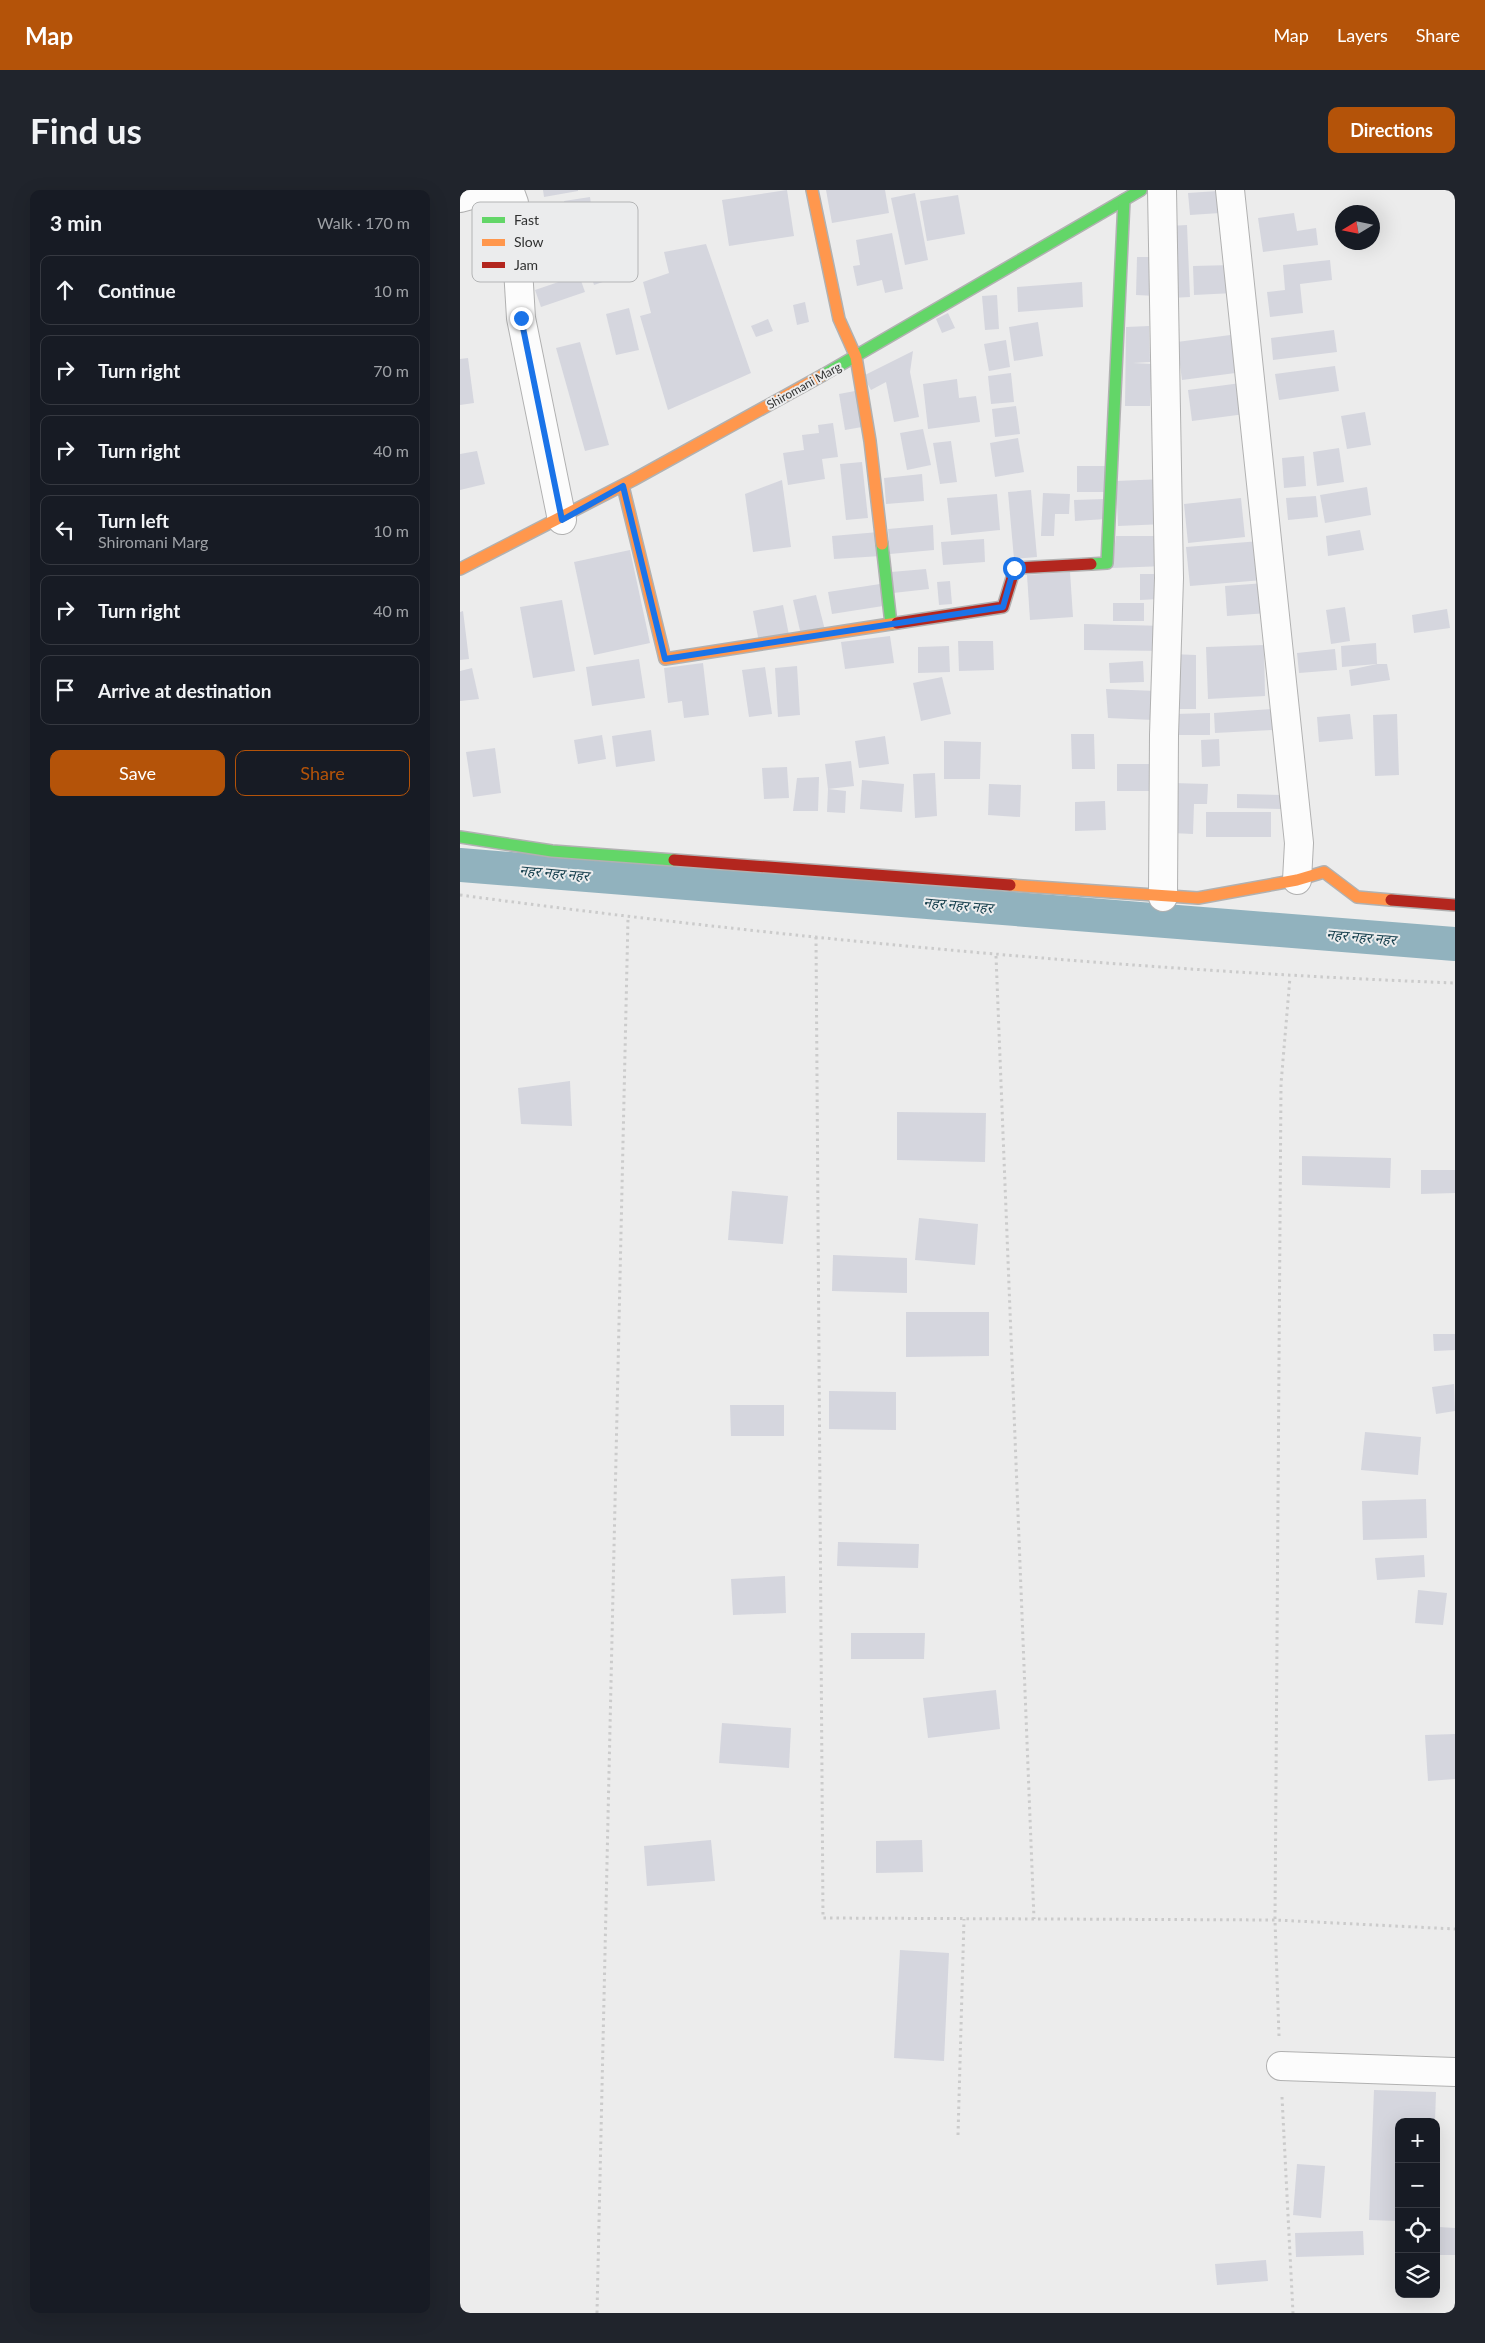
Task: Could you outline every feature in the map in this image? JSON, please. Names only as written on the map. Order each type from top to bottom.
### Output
[{"type":"street","points":[[460,198],[490,190]]},
{"type":"street","points":[[504,190],[510,192],[514,202]]},
{"type":"street","points":[[812,190],[839,319],[856,357],[870,441],[890,624]]},
{"type":"street","name":"Shiromani Marg","points":[[460,569],[562,520],[856,357],[1141,190]]},
{"type":"street","points":[[1162,190],[1169,578],[1164,735],[1163,897]]},
{"type":"street","points":[[1230,190],[1300,843],[1297,880]]},
{"type":"street","points":[[623,486],[665,659],[1003,607],[1014,568],[1107,563],[1124,200]]},
{"type":"street","points":[[519,282],[521,318],[562,520]]},
{"type":"street","points":[[460,837],[552,851],[1163,897],[1198,898],[1297,880],[1324,872],[1357,897],[1455,905]]},
{"type":"street","points":[[1281,2066],[1455,2072]]},
{"type":"path","points":[[460,895],[628,918],[996,956],[1290,977],[1455,984]]},
{"type":"path","points":[[597,2313],[628,918]]},
{"type":"path","points":[[816,937],[822,1918],[1274,1920],[1455,1929]]},
{"type":"path","points":[[996,956],[1034,1919]]},
{"type":"path","points":[[1290,977],[1281,1084],[1274,1920],[1293,2313]]},
{"type":"path","points":[[958,2135],[964,1918]]},
{"type":"building","points":[[543,190],[578,190],[578,191],[544,197]]},
{"type":"building","points":[[787,190],[794,236],[729,246],[722,200]]},
{"type":"building","points":[[826,190],[885,190],[889,213],[832,223]]},
{"type":"building","points":[[1218,191],[1220,213],[1190,215],[1188,193]]},
{"type":"building","points":[[915,193],[928,260],[905,265],[891,198]]},
{"type":"building","points":[[958,195],[965,234],[927,241],[920,201]]},
{"type":"building","points":[[590,197],[591,202],[564,202]]},
{"type":"building","points":[[1294,213],[1297,231],[1316,228],[1318,245],[1263,252],[1258,218]]},
{"type":"building","points":[[1187,225],[1190,297],[1170,298],[1168,226]]},
{"type":"building","points":[[892,233],[903,289],[885,293],[882,280],[857,286],[853,266],[860,265],[856,240]]},
{"type":"building","points":[[706,244],[751,373],[668,410],[640,316],[651,313],[643,282],[669,273],[664,252]]},
{"type":"building","points":[[1137,257],[1158,257],[1157,296],[1136,295]]},
{"type":"building","points":[[1330,260],[1332,280],[1300,284],[1303,313],[1270,317],[1267,292],[1285,290],[1283,265]]},
{"type":"building","points":[[1232,265],[1234,293],[1194,295],[1193,266]]},
{"type":"building","points":[[558,282],[581,282],[585,292],[541,307],[535,290]]},
{"type":"building","points":[[1082,282],[1083,307],[1018,312],[1017,287]]},
{"type":"building","points":[[997,295],[999,329],[985,330],[982,296]]},
{"type":"building","points":[[805,302],[809,322],[797,325],[793,305]]},
{"type":"building","points":[[629,308],[639,350],[616,355],[606,314]]},
{"type":"building","points":[[948,313],[955,328],[942,333],[936,319]]},
{"type":"building","points":[[768,319],[773,331],[756,337],[751,326]]},
{"type":"building","points":[[1038,322],[1043,356],[1014,361],[1009,327]]},
{"type":"building","points":[[1149,326],[1150,362],[1133,363],[1152,364],[1150,406],[1125,406],[1126,327]]},
{"type":"building","points":[[1334,330],[1337,352],[1273,360],[1271,338]]},
{"type":"building","points":[[1238,334],[1243,372],[1182,380],[1177,342]]},
{"type":"building","points":[[1006,340],[1010,367],[989,371],[984,344]]},
{"type":"building","points":[[580,342],[609,445],[585,451],[556,348]]},
{"type":"building","points":[[913,351],[910,372],[919,417],[894,422],[886,382],[871,390],[863,376]]},
{"type":"building","points":[[468,358],[474,403],[460,405],[460,359]]},
{"type":"building","points":[[1335,366],[1339,391],[1279,400],[1275,374]]},
{"type":"building","points":[[1011,373],[1014,402],[991,404],[988,376]]},
{"type":"building","points":[[957,379],[959,398],[976,396],[980,422],[928,429],[923,384]]},
{"type":"building","points":[[1241,383],[1245,414],[1192,421],[1188,390]]},
{"type":"building","points":[[855,391],[862,427],[845,430],[839,394]]},
{"type":"building","points":[[1016,406],[1020,434],[995,437],[992,409]]},
{"type":"building","points":[[1365,412],[1371,445],[1347,449],[1341,416]]},
{"type":"building","points":[[833,423],[838,457],[822,459],[825,479],[788,485],[783,453],[804,450],[802,435],[819,433],[818,425]]},
{"type":"building","points":[[923,429],[931,465],[907,470],[900,433]]},
{"type":"building","points":[[1018,438],[1024,472],[995,477],[990,443]]},
{"type":"building","points":[[951,441],[957,482],[940,484],[933,443]]},
{"type":"building","points":[[1339,448],[1344,482],[1317,486],[1313,452]]},
{"type":"building","points":[[477,451],[485,484],[460,490],[460,454]]},
{"type":"building","points":[[1304,456],[1306,486],[1284,488],[1282,458]]},
{"type":"building","points":[[862,462],[868,518],[846,520],[840,464]]},
{"type":"building","points":[[1077,466],[1105,466],[1105,492],[1077,492]]},
{"type":"building","points":[[922,474],[924,501],[886,504],[884,478]]},
{"type":"building","points":[[1164,479],[1165,524],[1118,526],[1116,481]]},
{"type":"building","points":[[782,480],[791,547],[753,552],[745,494]]},
{"type":"building","points":[[1367,487],[1371,515],[1325,523],[1320,495]]},
{"type":"building","points":[[1031,490],[1037,557],[1014,559],[1008,492]]},
{"type":"building","points":[[1043,493],[1070,494],[1069,514],[1055,514],[1054,536],[1041,536]]},
{"type":"building","points":[[997,494],[1000,530],[951,535],[947,498]]},
{"type":"building","points":[[1316,496],[1318,517],[1288,520],[1286,498]]},
{"type":"building","points":[[1241,498],[1245,537],[1188,543],[1184,504]]},
{"type":"building","points":[[1105,499],[1106,519],[1075,521],[1074,500]]},
{"type":"building","points":[[933,525],[934,550],[890,554],[888,529]]},
{"type":"building","points":[[1360,530],[1364,550],[1328,556],[1326,536]]},
{"type":"building","points":[[879,532],[881,556],[834,559],[832,536]]},
{"type":"building","points":[[1116,536],[1165,536],[1166,566],[1112,568]]},
{"type":"building","points":[[984,539],[985,562],[943,565],[941,542]]},
{"type":"building","points":[[1260,541],[1263,580],[1190,586],[1186,547]]},
{"type":"building","points":[[630,550],[650,643],[594,655],[574,562]]},
{"type":"building","points":[[926,569],[929,589],[893,593],[891,572]]},
{"type":"building","points":[[1070,572],[1073,617],[1030,620],[1027,575]]},
{"type":"building","points":[[1140,574],[1160,574],[1160,599],[1140,600]]},
{"type":"building","points":[[950,581],[952,604],[939,605],[937,582]]},
{"type":"building","points":[[1265,583],[1268,613],[1227,616],[1225,586]]},
{"type":"building","points":[[880,584],[883,606],[832,614],[828,592]]},
{"type":"building","points":[[816,595],[825,630],[801,635],[793,600]]},
{"type":"building","points":[[562,600],[575,671],[533,678],[520,607]]},
{"type":"building","points":[[1113,603],[1144,603],[1144,621],[1113,621]]},
{"type":"building","points":[[783,605],[789,635],[759,642],[753,611]]},
{"type":"building","points":[[1345,607],[1350,641],[1331,644],[1326,610]]},
{"type":"building","points":[[1447,609],[1450,628],[1414,633],[1412,615]]},
{"type":"building","points":[[463,611],[469,659],[460,660],[460,612]]},
{"type":"building","points":[[1084,624],[1166,626],[1166,651],[1084,650]]},
{"type":"building","points":[[890,636],[894,663],[845,669],[841,642]]},
{"type":"building","points":[[958,641],[993,641],[994,670],[959,671]]},
{"type":"building","points":[[1376,643],[1377,664],[1342,667],[1341,646]]},
{"type":"building","points":[[1264,645],[1265,696],[1208,699],[1206,647]]},
{"type":"building","points":[[949,646],[950,672],[918,673],[918,647]]},
{"type":"building","points":[[1335,649],[1337,670],[1299,673],[1297,653]]},
{"type":"building","points":[[1171,654],[1196,655],[1196,709],[1170,709]]},
{"type":"building","points":[[639,659],[645,698],[592,706],[586,667]]},
{"type":"building","points":[[1143,661],[1144,682],[1110,683],[1109,663]]},
{"type":"building","points":[[703,663],[709,715],[684,718],[682,701],[668,703],[664,668]]},
{"type":"building","points":[[1377,664],[1387,664],[1390,680],[1351,686],[1349,670]]},
{"type":"building","points":[[797,666],[800,715],[778,717],[775,668]]},
{"type":"building","points":[[765,667],[772,714],[749,717],[742,670]]},
{"type":"building","points":[[472,668],[479,699],[460,701],[460,671]]},
{"type":"building","points":[[942,677],[951,714],[921,721],[913,683]]},
{"type":"building","points":[[1106,689],[1156,691],[1154,720],[1108,718]]},
{"type":"building","points":[[1272,709],[1273,730],[1215,733],[1214,713]]},
{"type":"building","points":[[1210,713],[1210,735],[1175,735],[1175,714]]},
{"type":"building","points":[[1350,714],[1353,739],[1319,742],[1317,717]]},
{"type":"building","points":[[1397,714],[1399,775],[1375,776],[1373,715]]},
{"type":"building","points":[[651,730],[655,761],[616,767],[612,736]]},
{"type":"building","points":[[1071,734],[1094,734],[1095,769],[1072,769]]},
{"type":"building","points":[[602,735],[606,759],[578,764],[574,740]]},
{"type":"building","points":[[885,736],[889,764],[859,768],[855,741]]},
{"type":"building","points":[[1219,739],[1220,766],[1202,767],[1201,740]]},
{"type":"building","points":[[944,741],[981,742],[980,779],[944,779]]},
{"type":"building","points":[[495,748],[501,793],[473,797],[466,752]]},
{"type":"building","points":[[851,761],[854,786],[828,789],[825,764]]},
{"type":"building","points":[[1117,764],[1154,764],[1155,791],[1117,791]]},
{"type":"building","points":[[787,767],[789,798],[764,799],[762,768]]},
{"type":"building","points":[[935,773],[937,816],[915,818],[913,774]]},
{"type":"building","points":[[819,777],[818,811],[793,811],[797,778]]},
{"type":"building","points":[[862,780],[904,784],[902,812],[860,809]]},
{"type":"building","points":[[1173,783],[1208,784],[1207,804],[1194,804],[1193,834],[1171,833]]},
{"type":"building","points":[[989,784],[1021,785],[1020,817],[988,815]]},
{"type":"building","points":[[828,789],[846,791],[845,813],[827,812]]},
{"type":"building","points":[[1237,794],[1282,795],[1282,809],[1237,808]]},
{"type":"building","points":[[1105,801],[1106,830],[1075,831],[1075,802]]},
{"type":"building","points":[[1206,812],[1271,812],[1271,837],[1206,837]]},
{"type":"building","points":[[570,1081],[572,1126],[521,1124],[518,1088]]},
{"type":"building","points":[[897,1112],[986,1113],[985,1162],[897,1160]]},
{"type":"building","points":[[1302,1156],[1391,1158],[1390,1188],[1302,1185]]},
{"type":"building","points":[[1421,1170],[1455,1170],[1455,1193],[1421,1194]]},
{"type":"building","points":[[732,1191],[788,1196],[783,1244],[728,1240]]},
{"type":"building","points":[[919,1218],[978,1224],[975,1265],[915,1260]]},
{"type":"building","points":[[833,1255],[907,1258],[907,1293],[832,1291]]},
{"type":"building","points":[[906,1312],[989,1312],[989,1356],[906,1357]]},
{"type":"building","points":[[1433,1334],[1455,1334],[1455,1350],[1434,1351]]},
{"type":"building","points":[[1454,1384],[1455,1411],[1436,1414],[1432,1387]]},
{"type":"building","points":[[829,1391],[896,1392],[896,1430],[829,1429]]},
{"type":"building","points":[[730,1405],[784,1405],[784,1436],[731,1436]]},
{"type":"building","points":[[1365,1432],[1421,1437],[1418,1475],[1361,1470]]},
{"type":"building","points":[[1426,1499],[1427,1538],[1363,1540],[1362,1501]]},
{"type":"building","points":[[838,1542],[919,1544],[918,1568],[837,1566]]},
{"type":"building","points":[[1424,1555],[1425,1577],[1377,1580],[1375,1558]]},
{"type":"building","points":[[785,1576],[786,1613],[733,1615],[731,1579]]},
{"type":"building","points":[[1418,1590],[1447,1593],[1443,1625],[1415,1623]]},
{"type":"building","points":[[851,1633],[925,1633],[924,1659],[851,1659]]},
{"type":"building","points":[[996,1690],[1000,1729],[928,1738],[923,1698]]},
{"type":"building","points":[[722,1723],[791,1728],[789,1768],[719,1763]]},
{"type":"building","points":[[1455,1734],[1455,1779],[1428,1781],[1425,1735]]},
{"type":"building","points":[[711,1840],[715,1881],[647,1886],[644,1846]]},
{"type":"building","points":[[922,1840],[923,1872],[876,1873],[876,1841]]},
{"type":"building","points":[[900,1950],[949,1953],[944,2061],[894,2058]]},
{"type":"building","points":[[1374,2090],[1436,2092],[1435,2118],[1395,2118],[1395,2221],[1369,2220]]},
{"type":"building","points":[[1297,2164],[1325,2166],[1321,2218],[1293,2215]]},
{"type":"building","points":[[1440,2227],[1455,2228],[1455,2255],[1440,2255]]},
{"type":"building","points":[[1363,2231],[1364,2255],[1296,2257],[1295,2233]]},
{"type":"building","points":[[1266,2260],[1268,2281],[1217,2285],[1215,2264]]},
{"type":"waterway","name":"नहर नहर नहर","points":[[460,865],[1455,944]]},
{"type":"traffic: fast","points":[[823,375],[1141,190]]},
{"type":"traffic: fast","points":[[1091,564],[1107,563],[1124,200]]},
{"type":"traffic: fast","points":[[882,544],[891,624]]},
{"type":"traffic: fast","points":[[460,837],[552,851],[674,860]]},
{"type":"traffic: slow","points":[[812,190],[839,319],[856,357],[870,441],[882,544]]},
{"type":"traffic: slow","points":[[460,569],[633,480],[823,375]]},
{"type":"traffic: slow","points":[[623,486],[665,659],[897,623]]},
{"type":"traffic: slow","points":[[1010,885],[1198,898],[1297,880],[1324,872],[1357,897],[1391,900]]},
{"type":"traffic: jam","points":[[897,623],[1003,607],[1015,568],[1091,564]]},
{"type":"traffic: jam","points":[[674,860],[1010,885]]},
{"type":"traffic: jam","points":[[1391,900],[1455,905]]},
{"type":"route","points":[[521,318],[562,520],[623,486],[665,659],[1003,607],[1014,568]]}]
